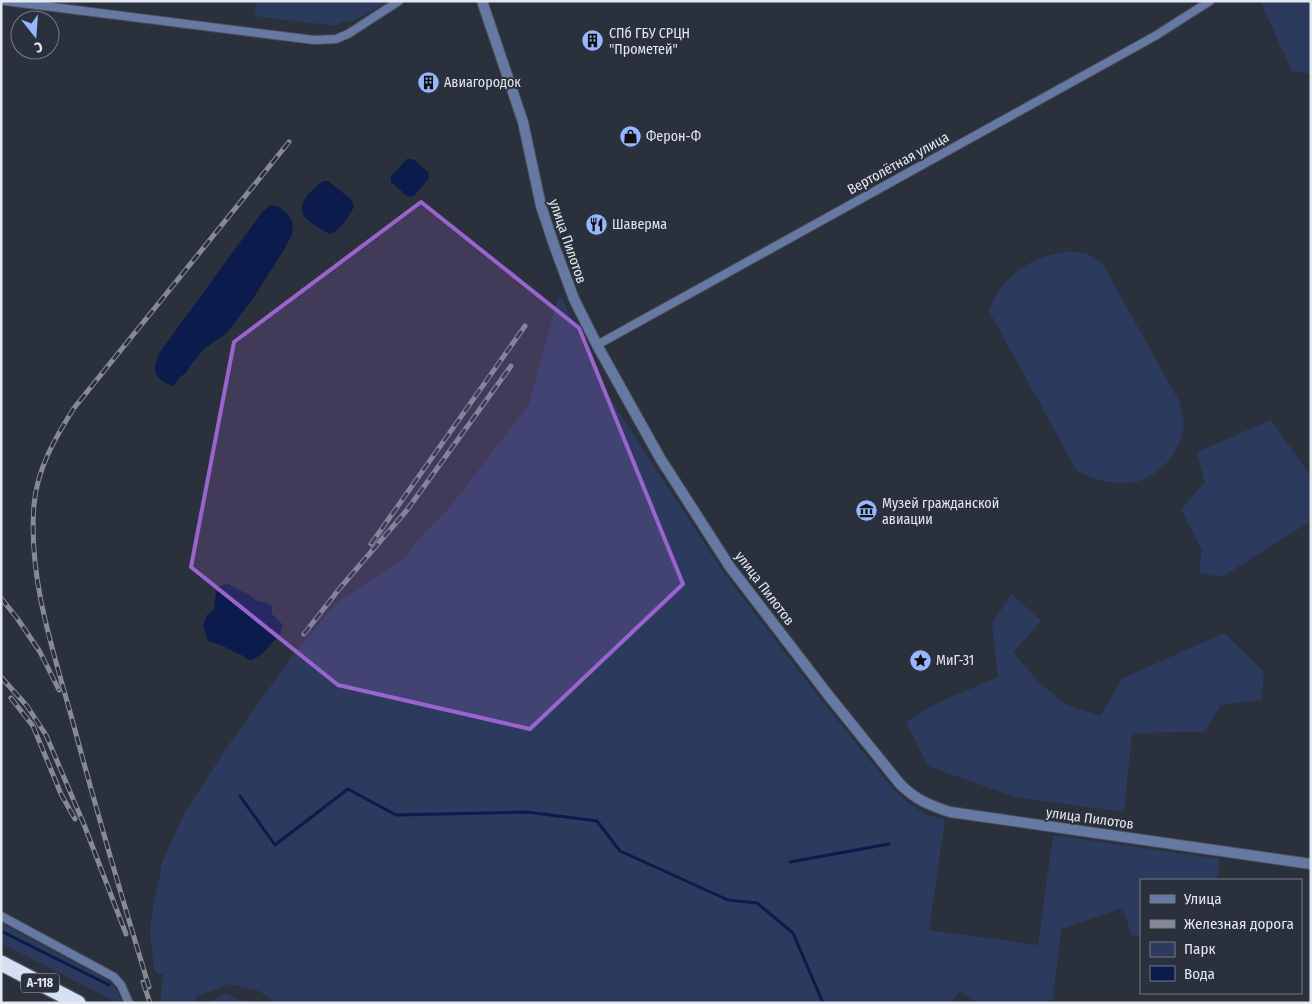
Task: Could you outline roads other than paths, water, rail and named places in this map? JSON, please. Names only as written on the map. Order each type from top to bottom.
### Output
[{"type":"highway","name":"А-118","points":[[1,963],[78,1003]]},
{"type":"street","points":[[5,1],[319,40],[336,39],[348,34],[399,1]]},
{"type":"street","name":"улица Пилотов","points":[[482,1],[523,122],[541,206],[551,237],[574,300],[597,344],[660,458],[730,567],[829,696],[900,784],[912,795],[928,804],[950,812],[1311,864]]},
{"type":"street","name":"Вертолётная улица","points":[[597,344],[1156,36],[1210,1]]},
{"type":"street","points":[[1,916],[114,977],[121,985],[129,1003]]},
{"type":"water","points":[[407,159],[413,159],[428,172],[429,178],[414,196],[407,196],[391,182],[391,176]]},
{"type":"water","points":[[323,181],[328,181],[352,200],[354,207],[341,227],[329,234],[310,222],[302,212],[303,202],[306,197]]},
{"type":"water","points":[[271,205],[279,207],[288,214],[293,223],[292,234],[285,248],[256,294],[227,333],[204,349],[174,386],[162,381],[156,374],[155,369],[160,352],[263,211]]},
{"type":"water","points":[[228,584],[257,601],[267,603],[272,607],[272,614],[283,625],[280,634],[262,654],[252,660],[248,660],[221,645],[208,641],[203,626],[207,615],[214,610],[216,592],[219,586]]},
{"type":"waterway","points":[[240,796],[275,845],[348,789],[396,815],[527,812],[597,821],[620,851],[728,900],[757,903],[793,933],[823,1003]]},
{"type":"waterway","points":[[790,862],[889,844]]},
{"type":"waterway","points":[[1,931],[109,985]]},
{"type":"railway","points":[[149,987],[100,820],[44,614],[38,587],[33,532],[36,492],[48,454],[74,408],[289,142]]},
{"type":"railway","points":[[371,544],[525,326]]},
{"type":"railway","points":[[304,634],[340,588],[407,510],[511,366]]},
{"type":"railway","points":[[1,598],[40,652],[59,690]]},
{"type":"railway","points":[[1,677],[27,706],[46,735],[85,827],[126,934]]},
{"type":"railway","points":[[11,698],[33,726],[61,794],[75,819]]},
{"type":"railway","points":[[143,982],[150,1003]]},
{"type":"place","name":"СПб ГБУ СРЦН \"Прометей\"","points":[[593,41]]},
{"type":"place","name":"Авиагородок","points":[[428,82]]},
{"type":"place","name":"Ферон-Ф","points":[[630,136]]},
{"type":"place","name":"Шаверма","points":[[596,224]]},
{"type":"place","name":"Музей гражданской авиации","points":[[866,511]]},
{"type":"place","name":"МиГ-31","points":[[920,660]]}]
